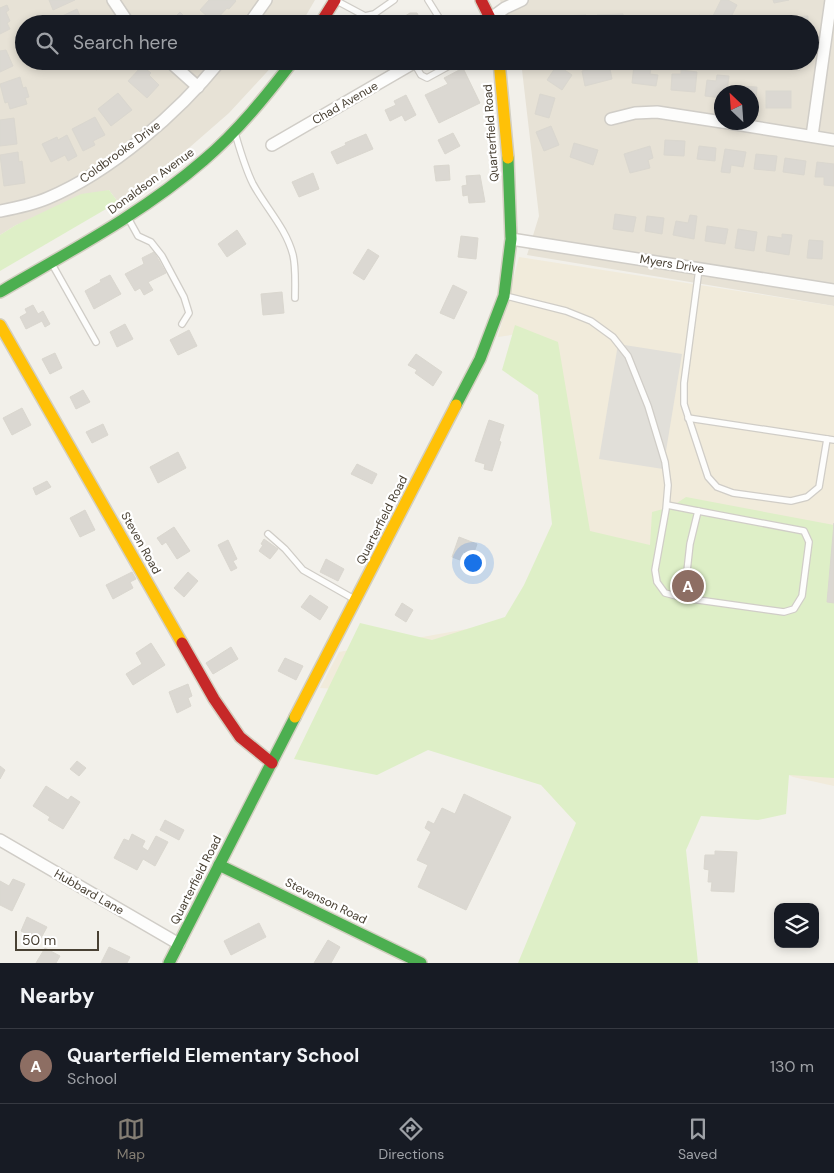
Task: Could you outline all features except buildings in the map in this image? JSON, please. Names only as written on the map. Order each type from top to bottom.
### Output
[{"type":"street","points":[[113,0],[123,15]]},
{"type":"street","points":[[255,15],[266,0]]},
{"type":"street","points":[[326,15],[335,0]]},
{"type":"street","points":[[481,0],[486,15]]},
{"type":"street","points":[[498,15],[506,8],[522,0]]},
{"type":"street","points":[[812,136],[831,0]]},
{"type":"street","points":[[179,70],[198,87]]},
{"type":"street","name":"Coldbrooke Drive","points":[[0,211],[21,208],[47,199],[85,179],[154,128],[198,87],[212,70]]},
{"type":"street","name":"Donaldson Avenue","points":[[0,292],[127,216],[204,160],[234,131],[286,70]]},
{"type":"street","name":"Chad Avenue","points":[[272,144],[402,70]]},
{"type":"street","name":"Quarterfield Road","points":[[169,963],[480,359],[504,296],[510,239],[507,140],[498,70]]},
{"type":"street","points":[[611,119],[657,112],[714,121]]},
{"type":"street","points":[[759,128],[834,140]]},
{"type":"street","name":"Myers Drive","points":[[510,239],[834,290]]},
{"type":"street","name":"Steven Road","points":[[0,325],[214,698],[240,738],[272,763]]},
{"type":"street","name":"Hubbard Lane","points":[[0,840],[179,944]]},
{"type":"street","name":"Stevenson Road","points":[[220,865],[421,963]]},
{"type":"lane","points":[[335,0],[363,15]]},
{"type":"lane","points":[[370,15],[394,0]]},
{"type":"lane","points":[[428,0],[437,15]]},
{"type":"lane","points":[[419,70],[421,75],[427,78],[442,70]]},
{"type":"lane","points":[[234,131],[247,172],[288,240],[293,257],[295,298]]},
{"type":"lane","points":[[127,216],[138,236],[151,242],[162,256],[184,296],[189,313],[182,324]]},
{"type":"lane","points":[[51,262],[96,342]]},
{"type":"lane","points":[[699,269],[684,383],[684,404],[708,477],[717,487],[733,493],[791,501],[807,497],[819,487],[827,439]]},
{"type":"lane","points":[[504,296],[566,311],[592,321],[613,337],[628,356],[648,406],[665,462],[668,485],[655,570],[657,582],[665,594],[784,612],[794,609],[802,596],[810,542],[804,531],[666,505]]},
{"type":"lane","points":[[688,418],[834,440]]},
{"type":"lane","points":[[684,598],[690,544],[698,511]]},
{"type":"lane","points":[[268,534],[285,549],[303,570],[356,600]]},
{"type":"shaded area","points":[[0,0],[315,0],[306,15],[15,15],[15,70],[269,70],[229,113],[182,154],[118,202],[109,190],[16,225],[0,235]]},
{"type":"shaded area","points":[[500,0],[834,0],[834,306],[527,255],[539,216],[522,70],[819,70],[819,15],[505,15]]},
{"type":"shaded area","points":[[519,257],[834,306],[834,786],[793,777],[683,723],[582,703],[320,688],[339,652],[523,619],[560,553],[530,332],[498,337]]},
{"type":"shaded area","points":[[618,344],[682,354],[663,469],[599,459]]},
{"type":"green space","points":[[109,190],[118,202],[0,271],[0,235],[16,225],[81,194]]},
{"type":"green space","points":[[515,325],[558,342],[590,531],[650,545],[652,512],[671,507],[686,497],[834,525],[834,778],[789,775],[786,814],[758,820],[701,816],[686,850],[698,963],[518,963],[576,823],[541,785],[428,750],[377,775],[294,759],[360,623],[432,640],[505,617],[524,585],[552,524],[538,395],[502,370]]},
{"type":"traffic: fast","points":[[0,292],[105,231],[181,179],[204,160],[240,125],[286,70]]},
{"type":"traffic: fast","points":[[456,405],[480,359],[504,296],[511,239],[508,158]]},
{"type":"traffic: fast","points":[[169,963],[295,717]]},
{"type":"traffic: fast","points":[[219,865],[421,963]]},
{"type":"traffic: slow","points":[[500,70],[508,158]]},
{"type":"traffic: slow","points":[[0,325],[182,643]]},
{"type":"traffic: slow","points":[[295,717],[456,405]]},
{"type":"traffic: jam","points":[[326,15],[335,0]]},
{"type":"traffic: jam","points":[[481,0],[488,15]]},
{"type":"traffic: jam","points":[[182,643],[214,699],[240,737],[272,763]]},
{"type":"place","name":"Quarterfield Elementary School","points":[[688,586]]}]
